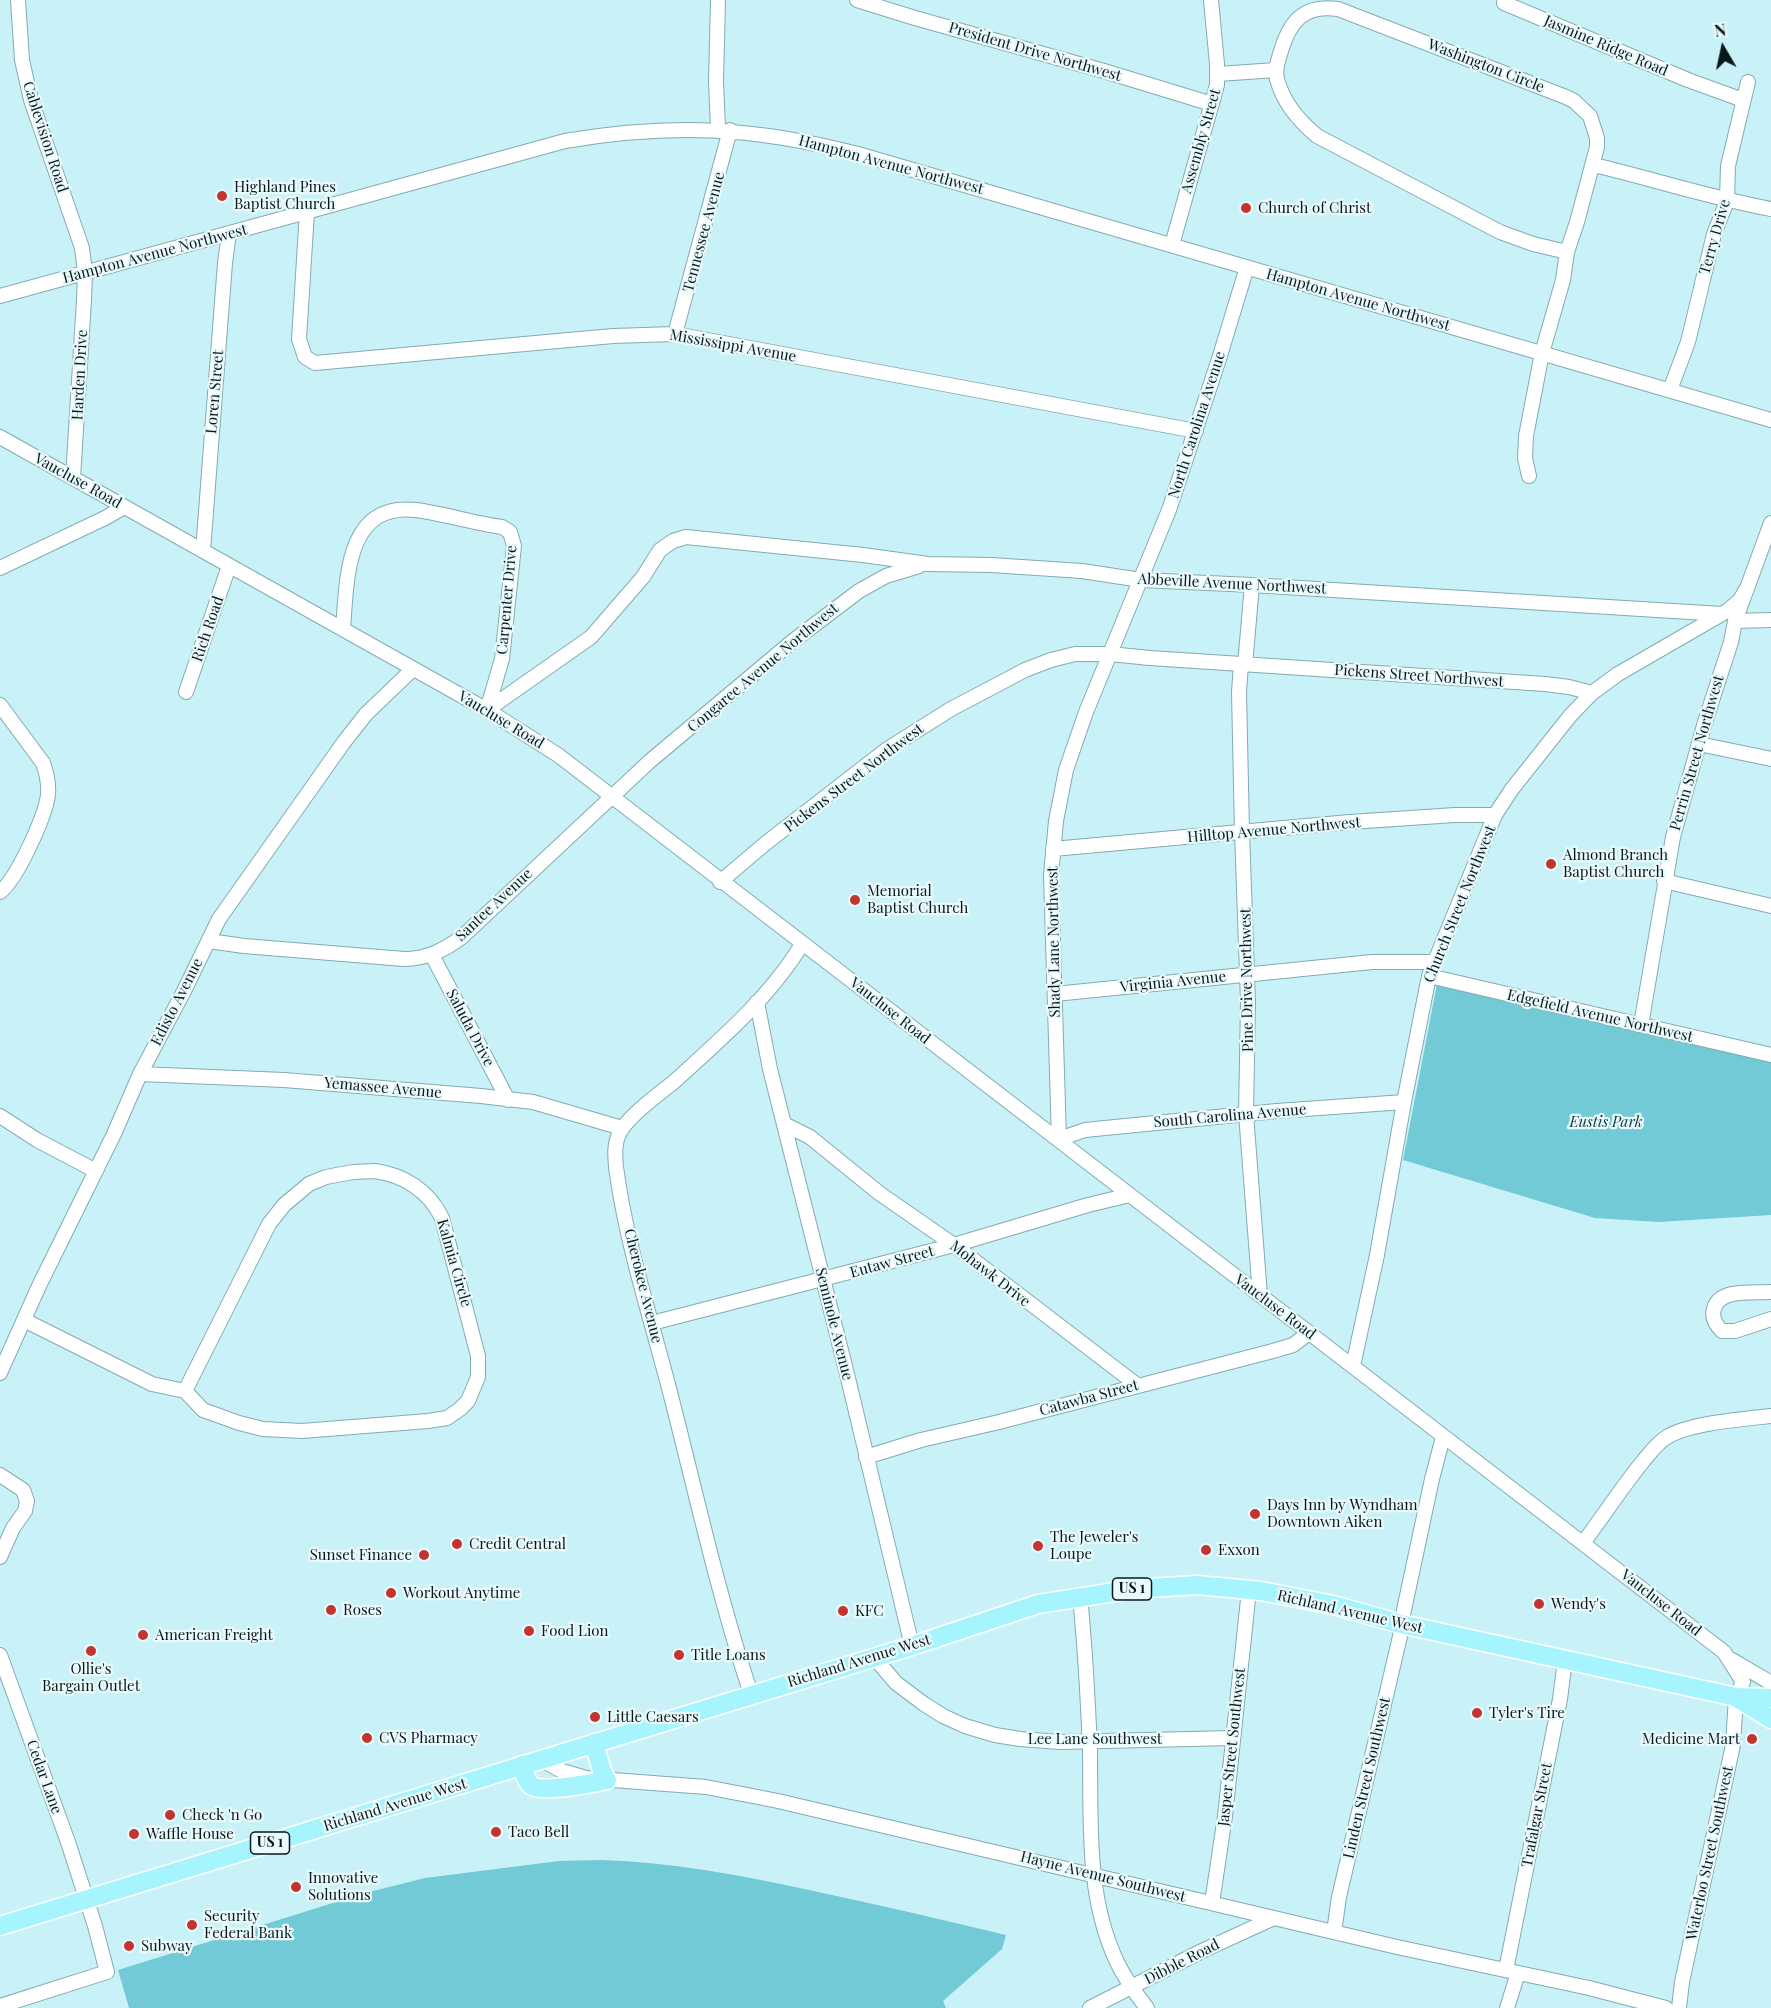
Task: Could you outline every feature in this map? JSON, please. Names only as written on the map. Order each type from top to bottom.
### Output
[{"type":"main road","name":"Richland Avenue West","points":[[0,1926],[912,1646],[1038,1604],[1080,1596],[1197,1585],[1249,1590],[1333,1605],[1401,1624],[1736,1697],[1771,1698]]},
{"type":"main road","name":"Richland Avenue West","points":[[1736,1697],[1771,1719]]},
{"type":"main road","points":[[522,1765],[528,1783],[535,1788],[607,1780],[594,1743]]},
{"type":"street","name":"Cablevision Road","points":[[18,0],[20,43],[28,90],[82,248],[85,272]]},
{"type":"street","name":"Tennessee Avenue","points":[[675,334],[724,130],[716,82],[718,0]]},
{"type":"street","name":"President Drive Northwest","points":[[857,0],[1212,104]]},
{"type":"street","name":"Assembly Street","points":[[1172,245],[1218,75],[1210,0]]},
{"type":"street","name":"Jasmine Ridge Road","points":[[1504,3],[1688,80],[1743,100]]},
{"type":"street","name":"Washington Circle","points":[[1276,70],[1287,33],[1296,20],[1315,9],[1338,9],[1574,101],[1586,111],[1593,121],[1597,147],[1594,165],[1567,252],[1563,280],[1542,354],[1526,436],[1525,458],[1528,476]]},
{"type":"street","points":[[1218,75],[1276,70],[1281,90],[1291,108],[1309,129],[1326,142],[1500,232],[1533,244],[1567,252]]},
{"type":"street","name":"Terry Drive","points":[[1670,390],[1688,342],[1714,234],[1727,201],[1728,166],[1748,82]]},
{"type":"street","name":"Hampton Avenue Northwest","points":[[0,296],[565,141],[615,133],[655,130],[724,130],[789,138],[858,154],[1771,420]]},
{"type":"street","points":[[1594,165],[1727,201],[1771,209]]},
{"type":"street","name":"Mississippi Avenue","points":[[307,212],[299,339],[305,357],[315,363],[613,336],[675,334],[1196,430]]},
{"type":"street","name":"Loren Street","points":[[203,551],[229,233]]},
{"type":"street","name":"North Carolina Avenue","points":[[1141,580],[1169,510],[1196,430],[1246,267]]},
{"type":"street","name":"Harden Drive","points":[[73,478],[85,272]]},
{"type":"street","name":"Vaucluse Road","points":[[0,437],[487,710],[558,756],[1059,1139],[1724,1652],[1730,1659]]},
{"type":"street","points":[[0,568],[107,518],[124,507]]},
{"type":"street","name":"Carpenter Drive","points":[[343,629],[348,572],[359,537],[373,517],[389,511],[414,510],[502,527],[510,532],[514,546],[502,659],[487,710]]},
{"type":"street","points":[[1728,618],[1748,585],[1771,523]]},
{"type":"street","name":"Abbeville Avenue Northwest","points":[[487,710],[591,638],[643,577],[660,550],[673,541],[686,537],[704,537],[928,564],[972,564],[1082,571],[1141,580],[1252,585],[1771,620]]},
{"type":"street","name":"Congaree Avenue Northwest","points":[[612,796],[650,761],[793,641],[859,591],[886,576],[928,564]]},
{"type":"street","name":"Rich Road","points":[[186,692],[229,566]]},
{"type":"street","name":"Shady Lane Northwest","points":[[1059,1139],[1051,896],[1056,821],[1066,770],[1086,712],[1141,580]]},
{"type":"street","name":"Pine Drive Northwest","points":[[1252,585],[1239,692],[1249,1040],[1246,1114],[1260,1295]]},
{"type":"street","name":"Church Street Northwest","points":[[1353,1366],[1382,1230],[1429,976],[1495,815],[1519,780],[1570,716],[1592,693],[1618,674],[1728,618]]},
{"type":"street","name":"Perrin Street Northwest","points":[[1641,1025],[1664,881],[1680,808],[1731,642],[1728,618]]},
{"type":"street","name":"Pickens Street Northwest","points":[[720,882],[865,765],[916,730],[1024,670],[1075,654],[1110,654],[1545,684],[1592,693]]},
{"type":"street","name":"Edisto Avenue","points":[[0,1373],[140,1074],[219,919],[331,758],[366,714],[413,669]]},
{"type":"street","points":[[0,705],[43,763],[47,772],[48,787],[42,817],[10,883],[0,892]]},
{"type":"street","points":[[1699,744],[1771,759]]},
{"type":"street","name":"Santee Avenue","points":[[208,941],[404,959],[432,955],[462,937],[612,796]]},
{"type":"street","name":"Hilltop Avenue Northwest","points":[[1053,849],[1455,815],[1495,815]]},
{"type":"street","points":[[1664,881],[1771,906]]},
{"type":"street","points":[[622,1128],[684,1073],[757,1002],[780,977],[802,944]]},
{"type":"street","name":"Saluda Drive","points":[[432,955],[508,1100]]},
{"type":"street","name":"Virginia Avenue","points":[[1055,994],[1372,962],[1434,962]]},
{"type":"street","name":"Edgefield Avenue Northwest","points":[[1429,976],[1771,1055]]},
{"type":"street","name":"Seminole Avenue","points":[[757,1002],[784,1124],[912,1646]]},
{"type":"street","name":"Yemassee Avenue","points":[[140,1074],[314,1082],[533,1102],[588,1120],[622,1128]]},
{"type":"street","name":"South Carolina Avenue","points":[[1059,1139],[1085,1130],[1246,1114],[1404,1102]]},
{"type":"street","points":[[0,1116],[37,1140],[96,1171]]},
{"type":"street","name":"Mohawk Drive","points":[[784,1124],[810,1137],[879,1193],[954,1245],[1137,1385]]},
{"type":"street","name":"Cherokee Avenue","points":[[622,1128],[615,1144],[616,1169],[634,1255],[716,1578],[751,1694]]},
{"type":"street","name":"Kalmia Circle","points":[[375,1171],[392,1174],[409,1182],[433,1201],[442,1218],[453,1252],[478,1356],[479,1370],[476,1385],[468,1401],[460,1409],[447,1418],[428,1421],[302,1431],[263,1429],[203,1410],[185,1391],[269,1224],[293,1196],[309,1184],[326,1177],[375,1171]]},
{"type":"street","name":"Eutaw Street","points":[[652,1323],[823,1281],[1130,1195]]},
{"type":"street","points":[[1771,1292],[1725,1296],[1714,1308],[1713,1318],[1722,1331],[1729,1332],[1771,1319]]},
{"type":"street","points":[[24,1320],[152,1384],[185,1391]]},
{"type":"street","name":"Catawba Street","points":[[866,1457],[921,1440],[999,1422],[1293,1345],[1309,1333]]},
{"type":"street","points":[[1583,1543],[1629,1478],[1658,1444],[1668,1436],[1708,1425],[1771,1416]]},
{"type":"street","name":"Linden Street Southwest","points":[[1334,1932],[1339,1898],[1401,1632],[1432,1479],[1443,1437]]},
{"type":"street","points":[[0,1474],[23,1490],[27,1501],[25,1511],[13,1528],[0,1557]]},
{"type":"street","name":"Jasper Street Southwest","points":[[1212,1903],[1216,1888],[1249,1590]]},
{"type":"street","points":[[1080,1596],[1089,1740],[1090,1828],[1097,1900],[1106,1936],[1117,1964],[1147,2008]]},
{"type":"street","name":"Cedar Lane","points":[[0,1655],[68,1842],[107,1972],[0,2006]]},
{"type":"street","name":"Lee Lane Southwest","points":[[874,1657],[896,1683],[943,1716],[965,1726],[995,1735],[1060,1742],[1233,1738]]},
{"type":"street","points":[[1730,1659],[1771,1683]]},
{"type":"street","name":"Waterloo Street Southwest","points":[[1679,2008],[1682,1983],[1733,1745],[1736,1697],[1743,1682],[1730,1659]]},
{"type":"street","name":"Trafalgar Street","points":[[1507,2008],[1565,1660]]},
{"type":"street","name":"Hayne Avenue Southwest","points":[[540,1759],[576,1775],[607,1780],[706,1787],[778,1801],[1334,1932],[1589,1988],[1666,2008]]},
{"type":"street","name":"Dibble Road","points":[[1090,2008],[1231,1937],[1274,1918]]},
{"type":"green space","name":"Eustis Park","points":[[1437,984],[1771,1062],[1771,1215],[1659,1222],[1595,1218],[1403,1160]]},
{"type":"green space","points":[[601,1860],[654,1863],[732,1874],[1006,1935],[1002,1949],[943,2001],[946,2008],[129,2008],[118,1970],[365,1893],[425,1878],[559,1861]]},
{"type":"place","name":"Highland Pines Baptist Church","points":[[222,196]]},
{"type":"place","name":"Church of Christ","points":[[1246,208]]},
{"type":"place","name":"Almond Branch Baptist Church","points":[[1551,864]]},
{"type":"place","name":"Memorial Baptist Church","points":[[855,900]]},
{"type":"place","name":"Days Inn by Wyndham Downtown Aiken","points":[[1255,1514]]},
{"type":"place","name":"Credit Central","points":[[457,1544]]},
{"type":"place","name":"The Jeweler's Loupe","points":[[1038,1546]]},
{"type":"place","name":"Exxon","points":[[1206,1550]]},
{"type":"place","name":"Sunset Finance","points":[[424,1555]]},
{"type":"place","name":"Workout Anytime","points":[[391,1593]]},
{"type":"place","name":"Wendy's","points":[[1539,1604]]},
{"type":"place","name":"Roses","points":[[331,1610]]},
{"type":"place","name":"KFC","points":[[843,1611]]},
{"type":"place","name":"Food Lion","points":[[529,1631]]},
{"type":"place","name":"American Freight","points":[[143,1635]]},
{"type":"place","name":"Ollie's Bargain Outlet","points":[[91,1651]]},
{"type":"place","name":"Title Loans","points":[[679,1655]]},
{"type":"place","name":"Tyler's Tire","points":[[1477,1713]]},
{"type":"place","name":"Little Caesars","points":[[595,1717]]},
{"type":"place","name":"CVS Pharmacy","points":[[367,1738]]},
{"type":"place","name":"Medicine Mart","points":[[1752,1739]]},
{"type":"place","name":"Check 'n Go","points":[[170,1815]]},
{"type":"place","name":"Taco Bell","points":[[496,1832]]},
{"type":"place","name":"Waffle House","points":[[134,1834]]},
{"type":"place","name":"Innovative Solutions","points":[[296,1887]]},
{"type":"place","name":"Security Federal Bank","points":[[192,1925]]},
{"type":"place","name":"Subway","points":[[129,1946]]}]
